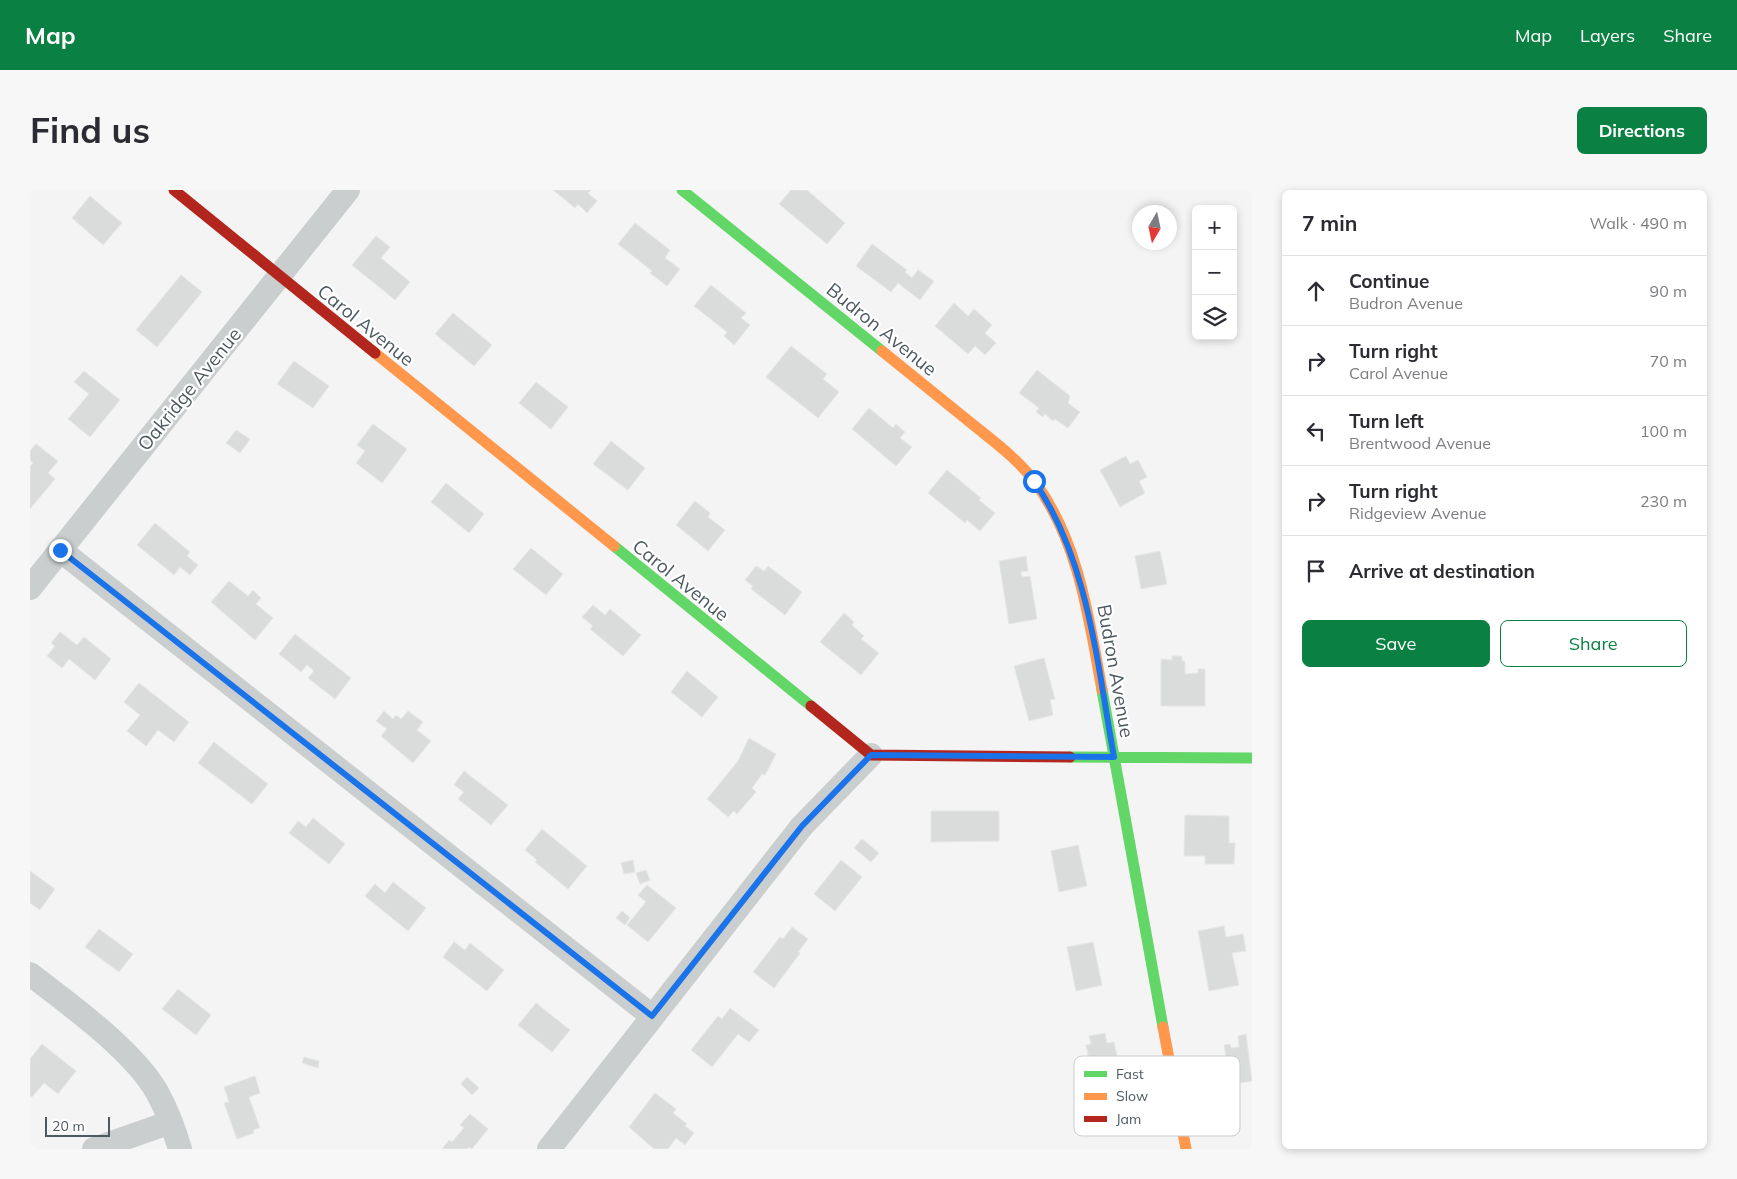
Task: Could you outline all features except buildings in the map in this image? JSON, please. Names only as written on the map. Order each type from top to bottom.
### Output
[{"type":"street","name":"Carol Avenue","points":[[174,190],[871,755]]},
{"type":"street","name":"Oakridge Avenue","points":[[30,588],[348,190]]},
{"type":"street","name":"Budron Avenue","points":[[682,190],[991,439],[1034,481],[1049,502],[1061,526],[1085,600],[1169,1056]]},
{"type":"street","points":[[60,550],[652,1016]]},
{"type":"street","points":[[549,1149],[802,826],[871,755],[1252,758]]},
{"type":"street","points":[[30,974],[86,1018],[141,1070],[157,1092],[171,1122],[180,1149]]},
{"type":"street","points":[[94,1149],[171,1122]]},
{"type":"street","name":"Budron Avenue","points":[[1184,1136],[1186,1149]]},
{"type":"traffic: fast","points":[[682,190],[882,351]]},
{"type":"traffic: fast","points":[[614,546],[811,706]]},
{"type":"traffic: fast","points":[[1102,690],[1163,1027]]},
{"type":"traffic: fast","points":[[1070,757],[1252,758]]},
{"type":"traffic: slow","points":[[882,351],[1005,451],[1035,482],[1050,505],[1072,555],[1080,582],[1102,690]]},
{"type":"traffic: slow","points":[[375,353],[614,546]]},
{"type":"traffic: slow","points":[[1163,1027],[1168,1056]]},
{"type":"traffic: slow","points":[[1184,1136],[1186,1149]]},
{"type":"traffic: jam","points":[[174,190],[375,353]]},
{"type":"traffic: jam","points":[[811,706],[871,755],[1070,757]]},
{"type":"route","points":[[60,550],[652,1016],[802,826],[871,755],[1114,757],[1085,600],[1061,526],[1049,502],[1034,481]]}]
